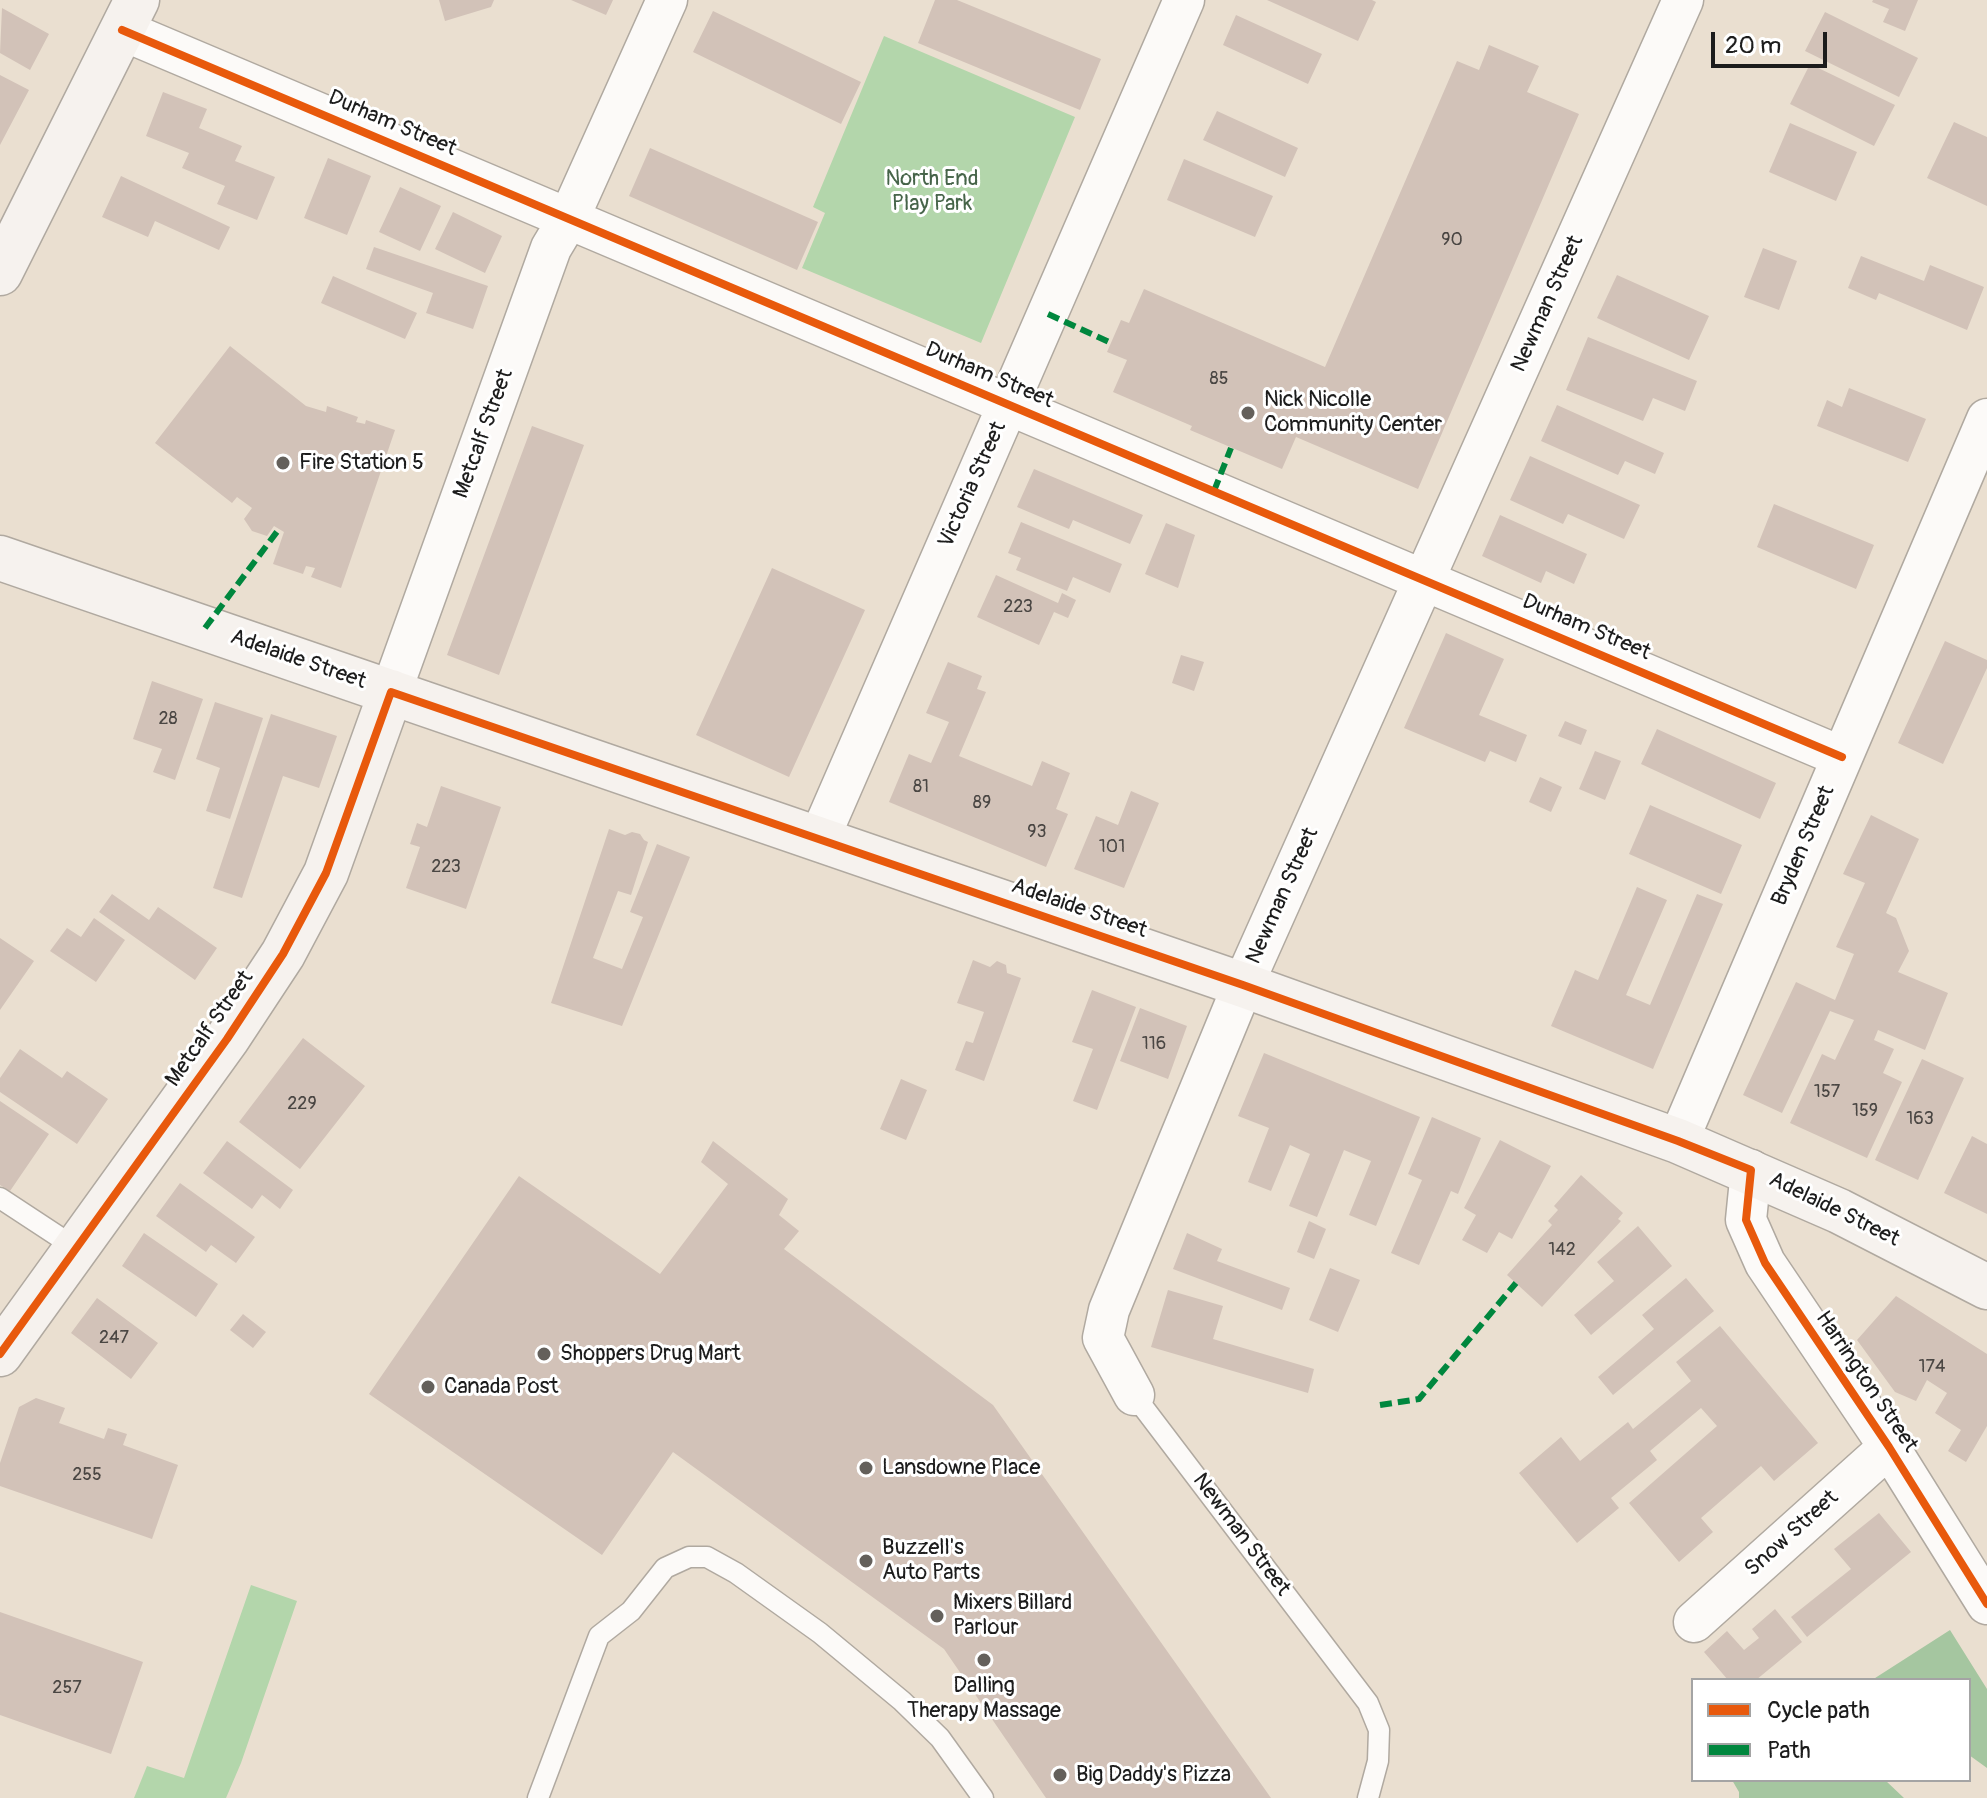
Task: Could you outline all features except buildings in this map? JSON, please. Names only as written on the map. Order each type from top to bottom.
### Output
[{"type":"street","name":"Metcalf Street","points":[[0,1354],[227,1039],[283,954],[326,873],[551,248],[569,218],[667,0]]},
{"type":"street","name":"Victoria Street","points":[[819,839],[1184,0]]},
{"type":"street","name":"Newman Street","points":[[1134,1395],[1103,1338],[1104,1323],[1243,985],[1683,0]]},
{"type":"street","name":"Durham Street","points":[[129,15],[569,218],[1842,757]]},
{"type":"street","points":[[0,273],[129,15]]},
{"type":"street","name":"Bryden Street","points":[[1678,1141],[1987,419]]},
{"type":"street","name":"Adelaide Street","points":[[0,558],[1243,985],[1678,1141],[1751,1170],[1839,1211],[1987,1287]]},
{"type":"street","name":"Harrington Street","points":[[1751,1170],[1746,1220],[1765,1263],[1889,1447],[1987,1604]]},
{"type":"street","name":"Snow Street","points":[[1694,1622],[1889,1447]]},
{"type":"lane","points":[[0,1198],[76,1248]]},
{"type":"lane","name":"Newman Street","points":[[1134,1395],[1368,1703],[1379,1730],[1378,1761],[1368,1798]]},
{"type":"lane","points":[[538,1798],[599,1636],[631,1611],[665,1568],[689,1557],[707,1557],[736,1573],[820,1633],[902,1701],[940,1738],[983,1798]]},
{"type":"green space","name":"North End Play Park","points":[[884,36],[1075,117],[981,343],[802,268],[825,213],[813,207]]},
{"type":"green space","points":[[251,1585],[297,1601],[226,1798],[134,1798],[147,1766],[184,1778]]},
{"type":"green space","points":[[1950,1630],[1987,1689],[1987,1768],[1971,1756],[1971,1678],[1875,1678]]},
{"type":"green space","points":[[1733,1782],[1887,1782],[1904,1798],[1739,1798]]},
{"type":"marked path","points":[[1048,314],[1111,343]]},
{"type":"marked path","points":[[1214,491],[1231,448]]},
{"type":"marked path","points":[[205,628],[279,529]]},
{"type":"marked path","points":[[1380,1405],[1419,1399],[1516,1283]]},
{"type":"cycle path","points":[[122,30],[1842,757]]},
{"type":"cycle path","points":[[0,1354],[227,1039],[283,954],[326,873],[391,692],[1243,985],[1751,1170],[1746,1220],[1765,1263],[1889,1447],[1987,1604]]},
{"type":"place","name":"Nick Nicolle Community Center","points":[[1248,413]]},
{"type":"place","name":"Fire Station 5","points":[[283,463]]},
{"type":"place","name":"Shoppers Drug Mart","points":[[544,1354]]},
{"type":"place","name":"Canada Post","points":[[428,1387]]},
{"type":"place","name":"Lansdowne Place","points":[[866,1468]]},
{"type":"place","name":"Buzzell's Auto Parts","points":[[866,1561]]},
{"type":"place","name":"Mixers Billard Parlour","points":[[937,1616]]},
{"type":"place","name":"Dalling Therapy Massage","points":[[984,1660]]},
{"type":"place","name":"Big Daddy's Pizza","points":[[1060,1775]]}]
